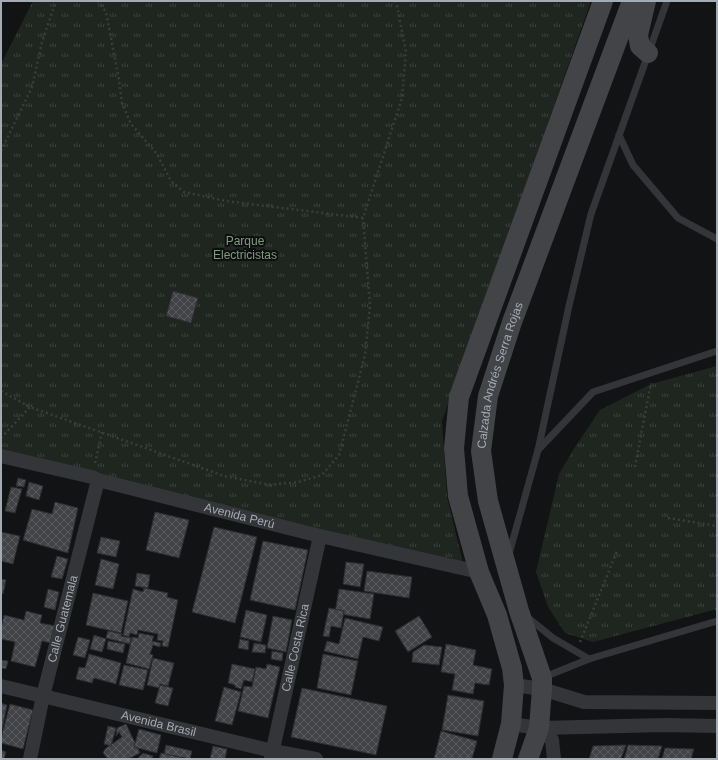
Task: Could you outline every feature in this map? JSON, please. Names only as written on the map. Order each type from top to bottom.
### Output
[{"type":"main road","name":"Calzada Andrés Serra Rojas","points":[[502,759],[511,724],[514,685],[512,668],[497,615],[479,572],[458,496],[454,448],[459,396],[603,1]]},
{"type":"main road","name":"Calzada Andrés Serra Rojas","points":[[528,759],[539,728],[542,684],[519,611],[488,501],[481,451],[488,396],[512,322],[632,1]]},
{"type":"main road","points":[[646,1],[638,35],[640,46],[648,53]]},
{"type":"street","name":"Avenida Perú","points":[[1,456],[320,536],[479,572]]},
{"type":"street","name":"Calle Guatemala","points":[[30,759],[43,696],[95,479]]},
{"type":"street","name":"Calle Costa Rica","points":[[272,755],[320,536]]},
{"type":"street","points":[[514,685],[542,684],[584,702],[717,702]]},
{"type":"street","name":"Avenida Brasil","points":[[1,686],[272,755],[316,759]]},
{"type":"street","points":[[511,724],[539,728],[665,725],[717,726]]},
{"type":"street","points":[[539,728],[552,740],[554,759]]},
{"type":"lane","points":[[506,564],[538,450],[569,306],[591,214],[667,1]]},
{"type":"lane","points":[[619,135],[633,164],[678,218],[717,239]]},
{"type":"lane","points":[[538,450],[593,392],[717,351]]},
{"type":"lane","points":[[519,611],[553,638],[589,659]]},
{"type":"lane","points":[[542,684],[589,659],[717,621]]},
{"type":"path","points":[[1,150],[32,87],[42,42],[56,1]]},
{"type":"path","points":[[98,1],[106,12],[122,103],[131,124],[157,154],[171,181],[184,192],[226,201],[362,218]]},
{"type":"path","points":[[1,391],[30,407],[224,476],[270,485],[298,482],[322,475],[339,455],[365,356],[370,305],[362,218],[402,98],[406,52],[396,1]]},
{"type":"path","points":[[635,467],[652,372]]},
{"type":"path","points":[[1,438],[30,407]]},
{"type":"path","points":[[95,479],[102,432]]},
{"type":"path","points":[[668,518],[717,526]]},
{"type":"path","points":[[576,651],[617,551]]},
{"type":"path","points":[[716,610],[717,603]]},
{"type":"green space","name":"Parque Electricistas","points":[[33,1],[591,1],[442,421],[447,497],[463,563],[1,456],[1,64]]},
{"type":"green space","points":[[717,366],[717,609],[593,642],[565,633],[548,607],[536,572],[559,474],[600,410],[651,384]]},
{"type":"building","points":[[173,291],[198,298],[191,323],[166,316]]},
{"type":"building","points":[[18,478],[26,480],[24,487],[16,486]]},
{"type":"building","points":[[29,482],[43,486],[39,500],[26,496]]},
{"type":"building","points":[[11,487],[22,489],[15,513],[5,511]]},
{"type":"building","points":[[55,502],[78,508],[68,553],[23,540],[32,509],[52,514]]},
{"type":"building","points":[[155,512],[189,520],[179,558],[146,550]]},
{"type":"building","points":[[214,527],[257,537],[235,623],[192,612]]},
{"type":"building","points":[[1,532],[20,536],[13,564],[1,561]]},
{"type":"building","points":[[101,537],[120,541],[116,557],[97,553]]},
{"type":"building","points":[[263,541],[308,550],[295,610],[250,600]]},
{"type":"building","points":[[57,556],[68,559],[62,579],[51,577]]},
{"type":"building","points":[[101,559],[119,564],[113,589],[95,585]]},
{"type":"building","points":[[346,562],[364,564],[360,587],[343,584]]},
{"type":"building","points":[[367,571],[412,577],[409,598],[364,591]]},
{"type":"building","points":[[137,573],[150,575],[148,588],[135,586]]},
{"type":"building","points":[[1,579],[6,580],[3,594],[1,593]]},
{"type":"building","points":[[144,588],[168,593],[167,597],[178,600],[168,647],[162,646],[163,641],[157,640],[158,634],[138,630],[137,635],[130,633],[129,637],[123,635],[133,589],[143,592]]},
{"type":"building","points":[[48,589],[59,592],[55,610],[44,607]]},
{"type":"building","points":[[339,589],[374,594],[370,619],[335,613]]},
{"type":"building","points":[[93,593],[128,601],[121,633],[86,625]]},
{"type":"building","points":[[329,608],[344,611],[341,628],[331,626],[329,637],[323,636]]},
{"type":"building","points":[[246,610],[267,615],[261,642],[240,637]]},
{"type":"building","points":[[26,611],[42,615],[40,623],[56,626],[51,643],[42,641],[35,667],[11,661],[15,642],[1,639],[1,628],[4,615],[24,620]]},
{"type":"building","points":[[273,616],[292,620],[286,652],[267,648]]},
{"type":"building","points":[[419,616],[432,637],[408,652],[395,631]]},
{"type":"building","points":[[345,618],[383,627],[379,641],[363,637],[358,659],[324,651],[327,641],[339,644]]},
{"type":"building","points":[[108,631],[122,634],[121,636],[131,638],[130,644],[106,638]]},
{"type":"building","points":[[139,633],[154,636],[152,641],[161,643],[160,647],[153,645],[150,654],[153,655],[149,669],[126,663],[132,637],[138,638]]},
{"type":"building","points":[[94,635],[106,639],[102,652],[90,649]]},
{"type":"building","points":[[78,637],[90,640],[85,658],[73,655]]},
{"type":"building","points":[[240,639],[249,641],[248,650],[238,648]]},
{"type":"building","points":[[108,641],[125,644],[123,653],[107,649]]},
{"type":"building","points":[[254,643],[266,645],[265,653],[252,652]]},
{"type":"building","points":[[446,644],[476,650],[473,665],[492,669],[489,685],[475,683],[473,694],[452,690],[455,674],[441,672]]},
{"type":"building","points":[[424,645],[442,647],[439,665],[412,662],[413,652]]},
{"type":"building","points":[[272,651],[283,653],[282,661],[271,659]]},
{"type":"building","points":[[89,654],[121,663],[116,684],[94,678],[92,683],[76,679],[79,667],[85,668]]},
{"type":"building","points":[[323,654],[358,661],[351,695],[317,688]]},
{"type":"building","points":[[153,658],[174,663],[168,686],[160,684],[159,688],[147,685]]},
{"type":"building","points":[[1,660],[8,661],[6,669],[1,668]]},
{"type":"building","points":[[232,664],[255,669],[252,682],[244,680],[241,689],[228,683]]},
{"type":"building","points":[[267,664],[280,667],[268,718],[238,711],[244,686],[252,687],[256,667],[266,669]]},
{"type":"building","points":[[124,665],[148,670],[143,690],[119,685]]},
{"type":"building","points":[[160,685],[173,688],[168,706],[155,703]]},
{"type":"building","points":[[224,687],[241,692],[232,725],[215,721]]},
{"type":"building","points":[[302,688],[387,706],[376,755],[291,737]]},
{"type":"building","points":[[448,695],[484,701],[478,736],[442,730]]},
{"type":"building","points":[[1,703],[7,705],[1,735]]},
{"type":"building","points":[[10,704],[33,710],[23,749],[1,743]]},
{"type":"building","points":[[126,724],[140,753],[128,759],[106,759],[107,758],[103,753],[105,749],[122,737],[119,732],[116,736],[117,728]]},
{"type":"building","points":[[108,726],[116,728],[111,746],[104,744]]},
{"type":"building","points":[[139,729],[161,735],[157,753],[134,747]]},
{"type":"building","points":[[441,731],[477,741],[472,759],[434,759]]},
{"type":"building","points":[[166,745],[192,751],[190,759],[164,754]]},
{"type":"building","points":[[626,745],[621,759],[589,759],[593,746]]},
{"type":"building","points":[[628,745],[662,746],[658,759],[624,759]]},
{"type":"building","points":[[213,746],[227,749],[225,759],[210,759]]},
{"type":"building","points":[[665,748],[694,749],[691,759],[662,759]]},
{"type":"building","points":[[1,750],[6,752],[4,759],[1,759]]},
{"type":"building","points":[[143,753],[153,756],[152,759],[137,759]]},
{"type":"building","points":[[161,753],[188,759],[159,759]]}]
